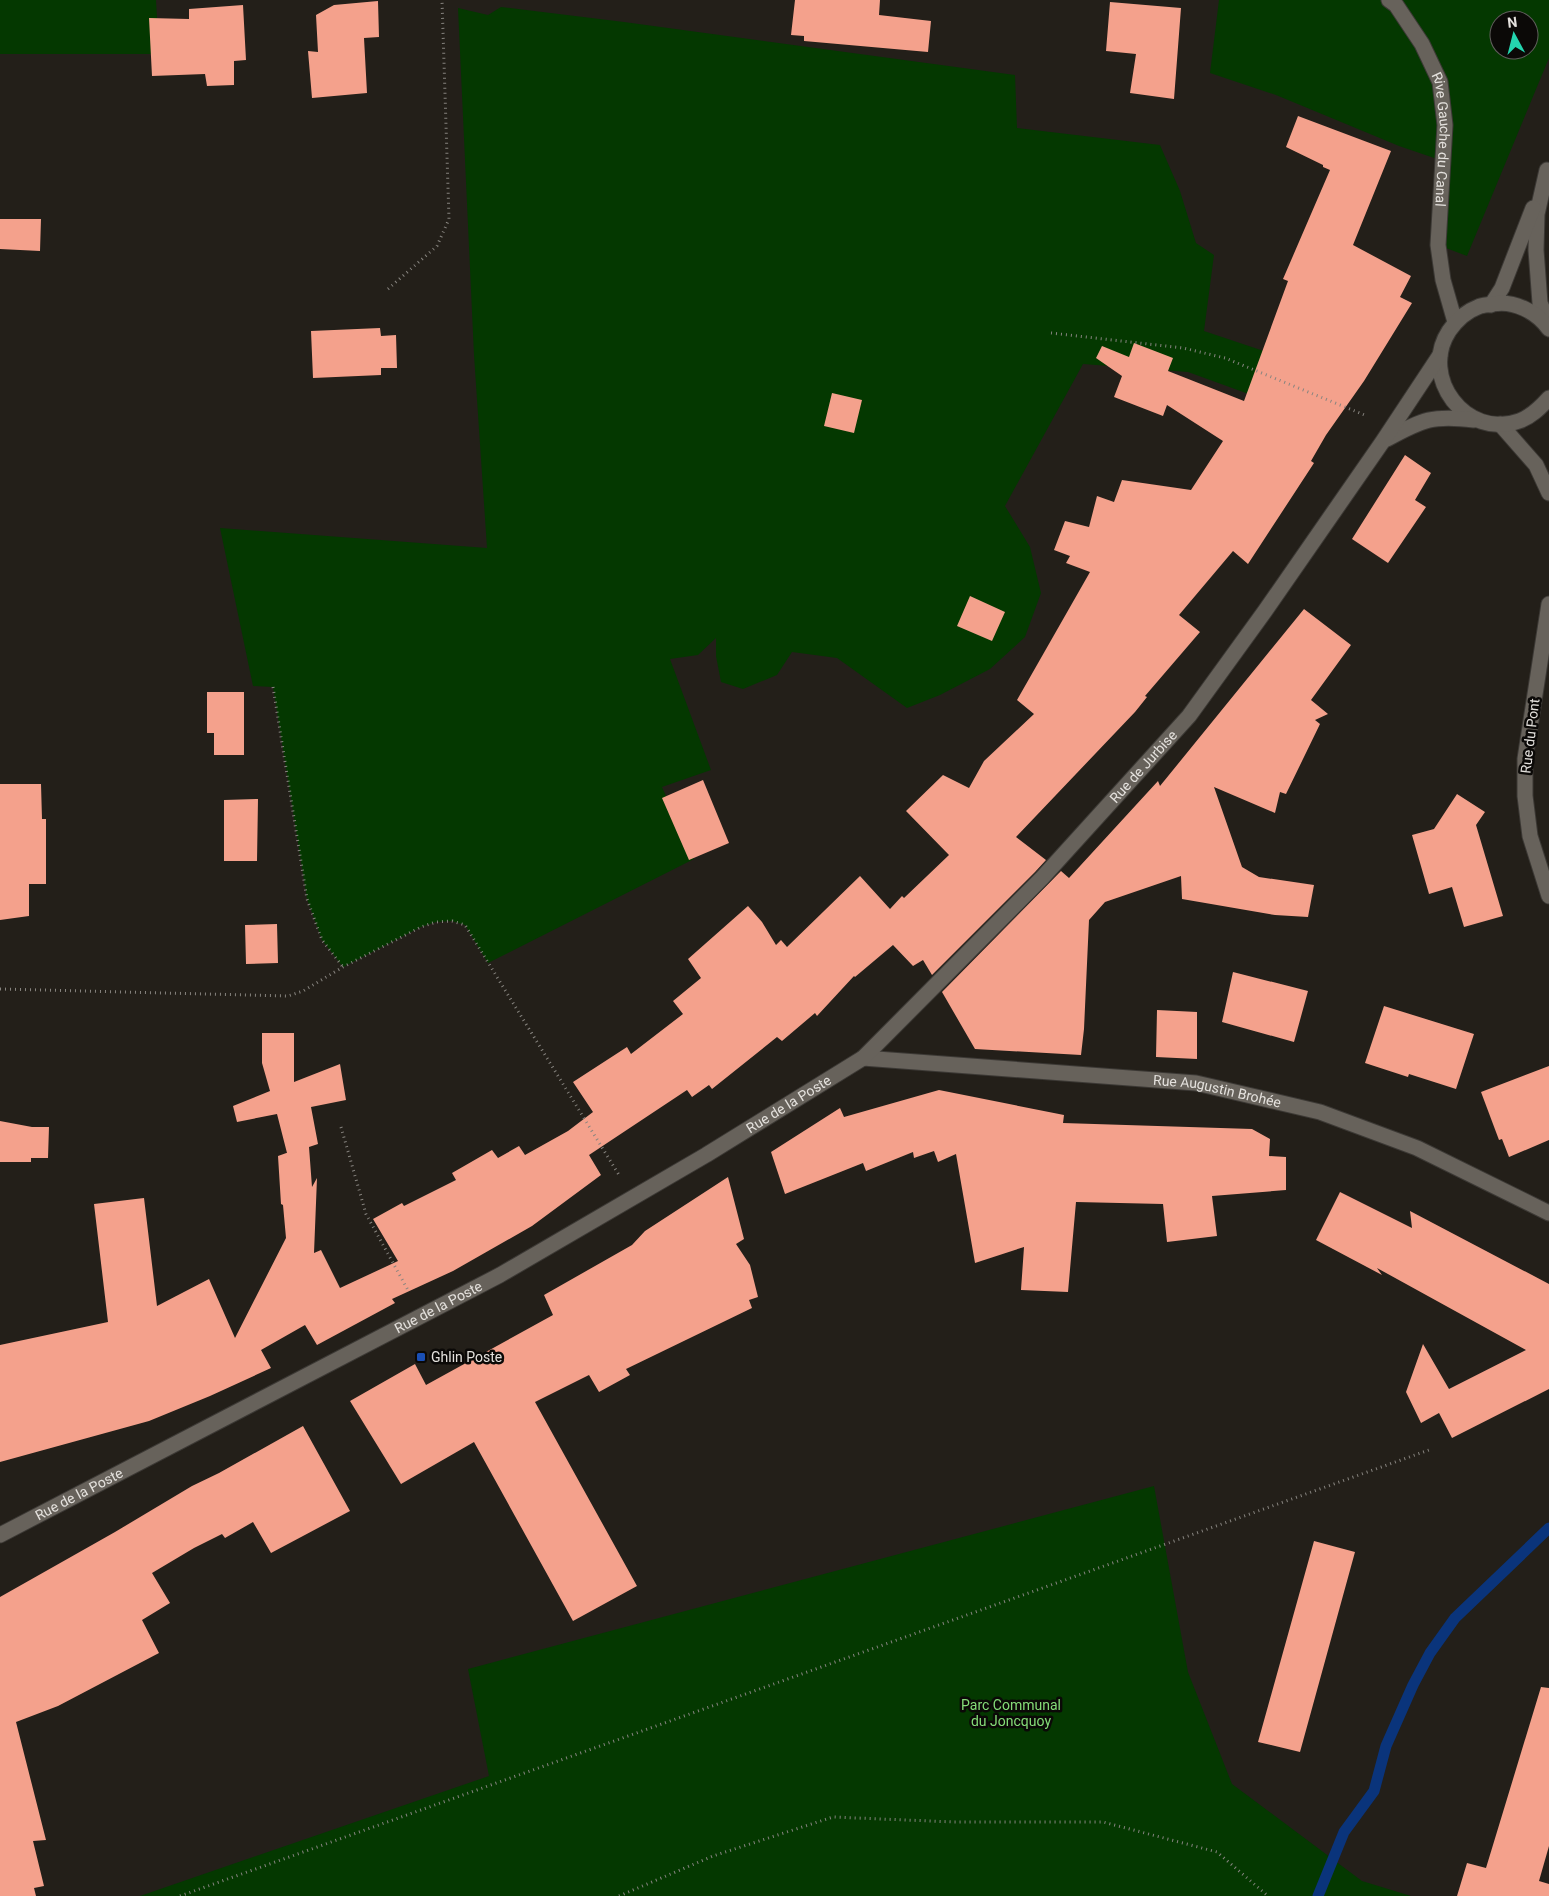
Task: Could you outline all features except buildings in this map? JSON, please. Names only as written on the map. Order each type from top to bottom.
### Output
[{"type":"street","name":"Rive Gauche du Canal","points":[[1390,0],[1396,5],[1422,44],[1440,82],[1445,125],[1438,245],[1443,280],[1455,322]]},
{"type":"street","points":[[1490,305],[1502,288],[1548,167]]},
{"type":"street","points":[[1548,167],[1536,214],[1536,250],[1540,303],[1549,323]]},
{"type":"street","points":[[1479,420],[1460,409],[1446,392],[1440,376],[1440,355],[1444,340],[1455,322],[1478,307],[1499,303],[1520,306],[1543,320],[1549,329]]},
{"type":"street","name":"Rue de Jurbise","points":[[863,1058],[1042,878],[1189,716],[1265,612],[1440,355]]},
{"type":"street","points":[[1383,440],[1411,426],[1437,417],[1479,420],[1500,424],[1518,421],[1537,411],[1549,398]]},
{"type":"street","points":[[1500,424],[1536,465],[1549,493]]},
{"type":"street","name":"Rue du Pont","points":[[1549,604],[1525,759],[1525,796],[1530,836],[1549,896]]},
{"type":"street","name":"Rue de la Poste","points":[[0,1535],[500,1275],[863,1058]]},
{"type":"street","name":"Rue Augustin Brohée","points":[[863,1058],[1196,1083],[1328,1115],[1417,1148],[1549,1212]]},
{"type":"path","points":[[388,290],[437,246],[449,219],[442,0]]},
{"type":"path","points":[[1051,333],[1183,348],[1225,358],[1348,408]]},
{"type":"path","points":[[273,687],[307,899],[322,940],[343,967]]},
{"type":"path","points":[[0,988],[288,996],[303,990],[420,927],[436,922],[452,921],[465,925],[633,1197]]},
{"type":"path","points":[[342,1127],[366,1214],[422,1315]]},
{"type":"path","points":[[180,1896],[1429,1450]]},
{"type":"path","points":[[619,1896],[713,1856],[833,1817],[954,1822],[1103,1822],[1217,1852],[1268,1896]]},
{"type":"green space","points":[[0,0],[156,0],[159,54],[0,54]]},
{"type":"green space","points":[[1219,0],[1549,0],[1549,58],[1467,256],[1438,245],[1443,161],[1399,146],[1276,95],[1210,73]]},
{"type":"green space","points":[[501,7],[1015,75],[1017,128],[1160,145],[1180,191],[1196,243],[1214,255],[1204,331],[1285,358],[1268,401],[1188,372],[1083,364],[1005,506],[1030,547],[1041,593],[1025,637],[990,669],[940,695],[907,708],[837,658],[792,652],[777,675],[743,689],[721,682],[716,656],[716,638],[698,655],[670,659],[711,770],[662,787],[694,859],[488,963],[465,925],[452,921],[436,922],[421,927],[343,967],[322,940],[307,899],[273,687],[253,686],[220,528],[487,548],[474,355],[458,8],[488,15]]},
{"type":"green space","name":"Parc Communal du Joncquoy","points":[[1154,1486],[1188,1672],[1232,1784],[1362,1881],[1411,1896],[140,1896],[489,1776],[468,1669]]},
{"type":"waterway","points":[[1318,1896],[1344,1832],[1374,1791],[1386,1746],[1413,1685],[1430,1653],[1455,1618],[1549,1528]]},
{"type":"place","name":"Ghlin Poste","points":[[421,1357]]}]
